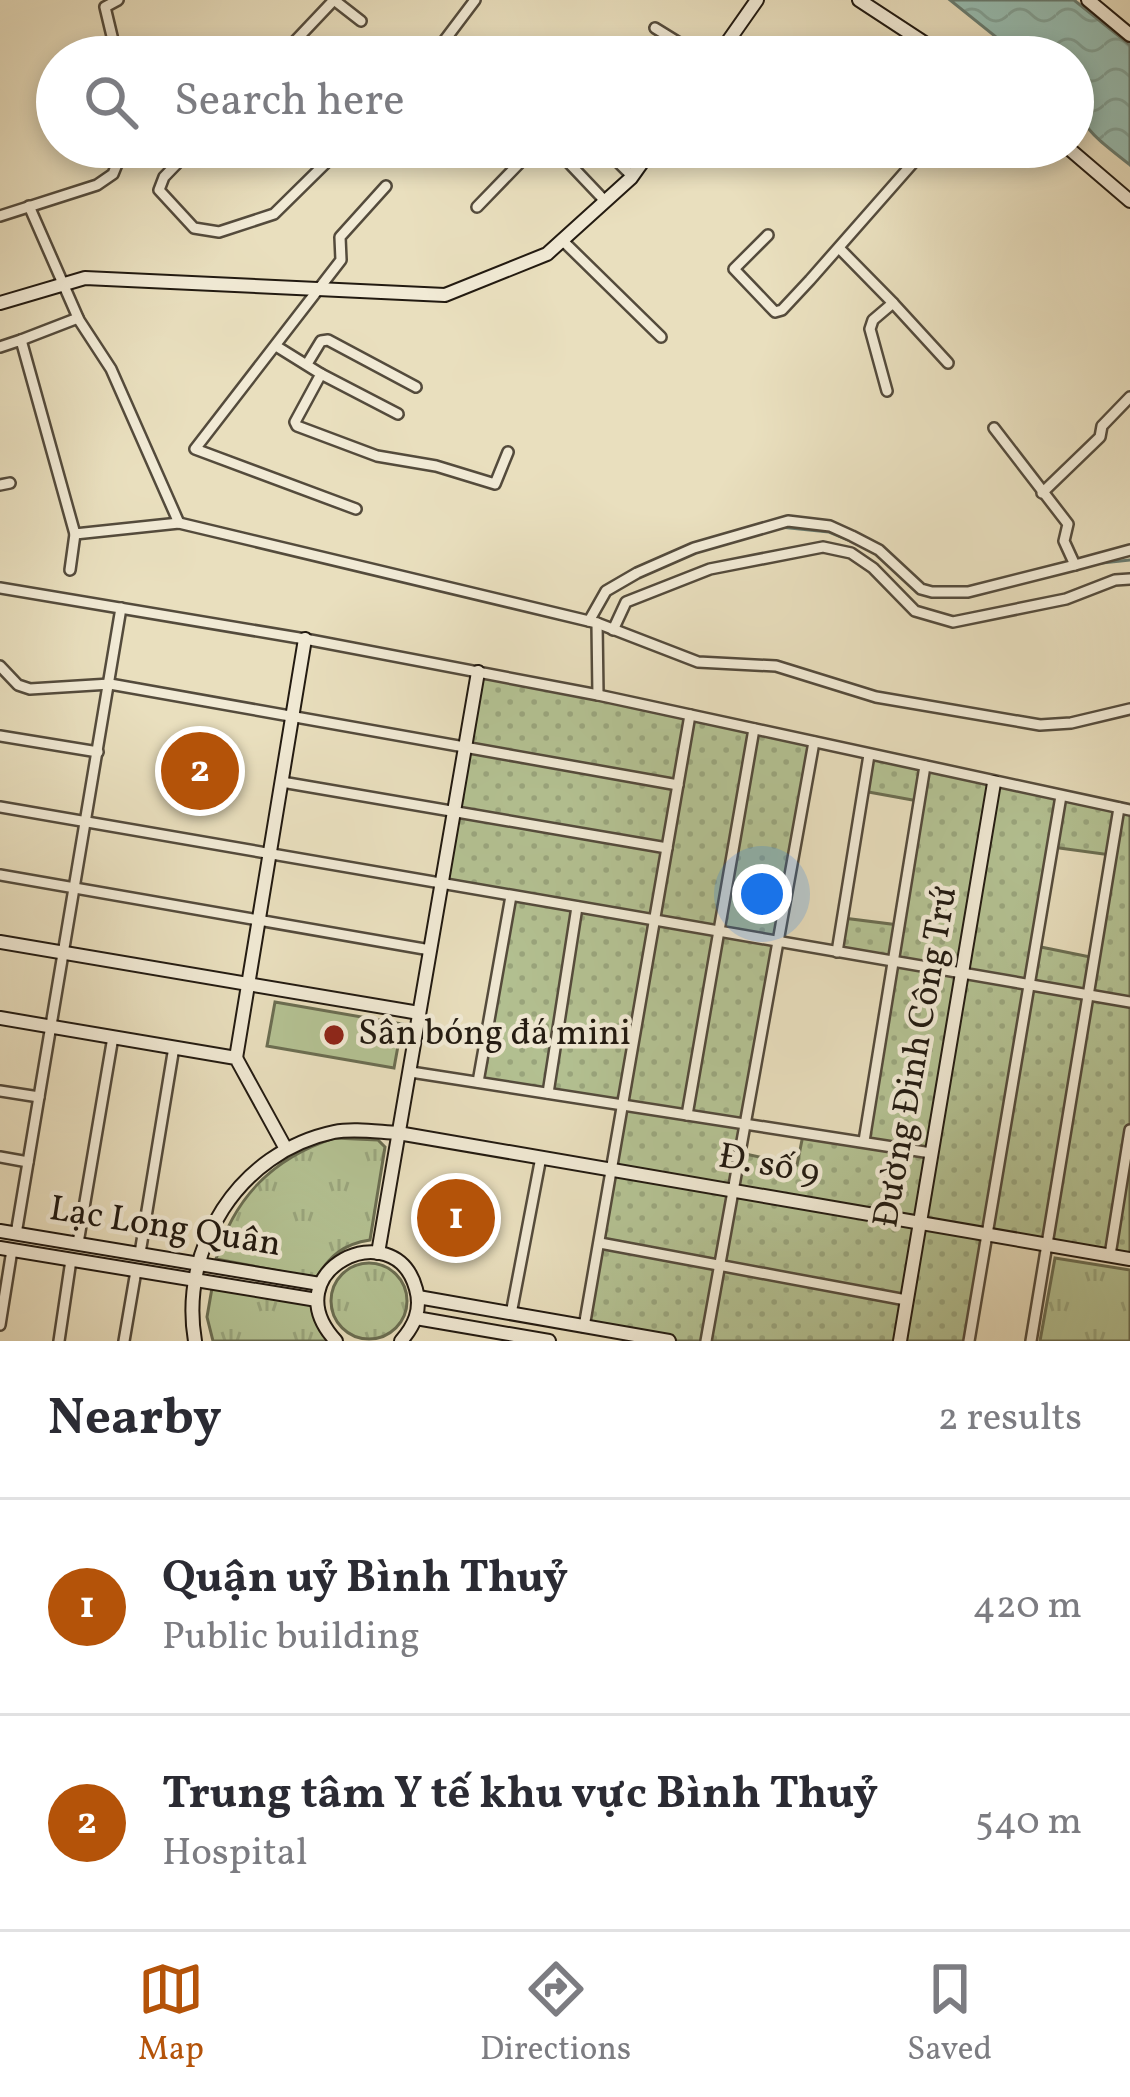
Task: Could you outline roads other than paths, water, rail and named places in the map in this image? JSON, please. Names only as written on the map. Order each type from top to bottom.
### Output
[{"type":"street","points":[[112,36],[105,8],[118,0]]},
{"type":"street","points":[[300,36],[334,0],[361,21]]},
{"type":"street","points":[[448,36],[475,0]]},
{"type":"street","points":[[732,36],[757,0]]},
{"type":"street","points":[[859,0],[914,36]]},
{"type":"street","points":[[1088,0],[1130,34]]},
{"type":"street","points":[[655,28],[668,36]]},
{"type":"street","points":[[0,216],[97,185],[115,168]]},
{"type":"street","points":[[172,168],[159,190],[194,228],[216,232],[274,214],[321,168]]},
{"type":"street","points":[[477,207],[515,168]]},
{"type":"street","points":[[574,168],[605,201]]},
{"type":"street","points":[[624,168],[632,176]]},
{"type":"street","points":[[0,303],[85,278],[445,295],[547,254],[638,168]]},
{"type":"street","points":[[767,235],[734,269],[776,312],[909,168]]},
{"type":"street","points":[[1091,168],[1130,201]]},
{"type":"street","points":[[356,509],[195,449],[341,260],[340,237],[386,186]]},
{"type":"street","points":[[29,206],[78,318],[111,369],[179,523]]},
{"type":"street","points":[[562,240],[661,338]]},
{"type":"street","points":[[839,248],[948,363]]},
{"type":"street","points":[[887,391],[869,329],[893,303]]},
{"type":"street","points":[[0,347],[78,318]]},
{"type":"street","points":[[21,340],[75,534],[70,570]]},
{"type":"street","points":[[307,364],[321,341],[328,340],[416,387]]},
{"type":"street","points":[[276,346],[398,415]]},
{"type":"street","points":[[321,374],[295,422],[297,427],[377,456],[436,466],[495,484],[508,452]]},
{"type":"street","points":[[1042,493],[1100,437],[1102,426],[1130,397]]},
{"type":"street","points":[[994,428],[1068,524],[1064,541],[1075,565]]},
{"type":"street","points":[[598,695],[593,622],[606,591],[694,548],[788,521],[830,526],[879,550],[915,584],[932,592],[968,592],[1130,550]]},
{"type":"street","points":[[75,534],[179,523],[593,622],[698,662],[776,666],[876,697],[1040,725],[1130,709]]},
{"type":"street","points":[[614,630],[626,602],[722,566],[823,547],[862,560],[915,611],[953,622],[1066,599],[1114,580],[1130,579]]},
{"type":"street","points":[[0,588],[598,695],[1125,809],[1031,1341]]},
{"type":"street","points":[[0,1325],[6,1249],[16,1234],[122,608]]},
{"type":"street","points":[[286,1150],[236,1058],[305,639]]},
{"type":"street","points":[[0,666],[18,686],[30,689],[110,684],[678,785]]},
{"type":"street","points":[[378,1253],[478,672]]},
{"type":"street","points":[[583,1334],[689,715]]},
{"type":"street","points":[[687,1115],[754,729]]},
{"type":"street","points":[[0,736],[98,752]]},
{"type":"street","points":[[706,1341],[814,742]]},
{"type":"street","points":[[837,952],[869,755]]},
{"type":"street","points":[[864,1142],[925,766]]},
{"type":"street","points":[[282,782],[667,848]]},
{"type":"street","name":"Đường Đinh Công Trứ","points":[[899,1341],[994,783]]},
{"type":"street","points":[[969,1341],[1061,796]]},
{"type":"street","points":[[0,807],[1130,1002]]},
{"type":"street","points":[[0,875],[430,950]]},
{"type":"street","points":[[478,1082],[512,896]]},
{"type":"street","points":[[548,1093],[577,907]]},
{"type":"street","points":[[0,942],[418,1013]]},
{"type":"street","points":[[0,1018],[236,1058]]},
{"type":"street","points":[[78,1243],[113,1037]]},
{"type":"street","points":[[140,1253],[174,1047]]},
{"type":"street","points":[[411,1072],[931,1153]]},
{"type":"street","points":[[0,1090],[39,1097]]},
{"type":"street","name":"Đ. số 9","points":[[195,1341],[191,1314],[199,1263],[228,1198],[286,1150],[340,1130],[398,1133],[1130,1259]]},
{"type":"street","points":[[1110,1255],[1130,1130]]},
{"type":"street","points":[[0,1157],[28,1162]]},
{"type":"street","points":[[508,1338],[541,1157]]},
{"type":"street","name":"Lạc Long Quân","points":[[0,1231],[199,1263],[319,1292]]},
{"type":"street","points":[[600,1243],[906,1300]]},
{"type":"street","name":"Lạc Long Quân","points":[[6,1249],[195,1281],[319,1292]]},
{"type":"street","points":[[336,1341],[325,1328],[319,1292],[325,1274],[344,1257],[378,1253],[405,1268],[418,1297],[416,1318],[401,1341]]},
{"type":"street","points":[[59,1341],[71,1260]]},
{"type":"street","points":[[124,1341],[136,1270]]},
{"type":"street","points":[[418,1297],[512,1314],[583,1334],[669,1341]]},
{"type":"street","points":[[416,1318],[508,1338],[549,1341]]},
{"type":"water","points":[[950,0],[1074,0],[1130,45],[1130,165],[1094,135],[1094,36],[995,36]]},
{"type":"waterway","points":[[780,527],[829,532],[863,546]]},
{"type":"waterway","points":[[717,546],[742,539]]},
{"type":"waterway","points":[[1102,563],[1130,560]]},
{"type":"waterway","points":[[938,596],[958,596]]},
{"type":"place","name":"Trung tâm Y tế khu vực Bình Thuỷ","points":[[200,771]]},
{"type":"place","name":"Sân bóng đá mini","points":[[334,1035]]},
{"type":"place","name":"Quận uỷ Bình Thuỷ","points":[[456,1218]]}]
